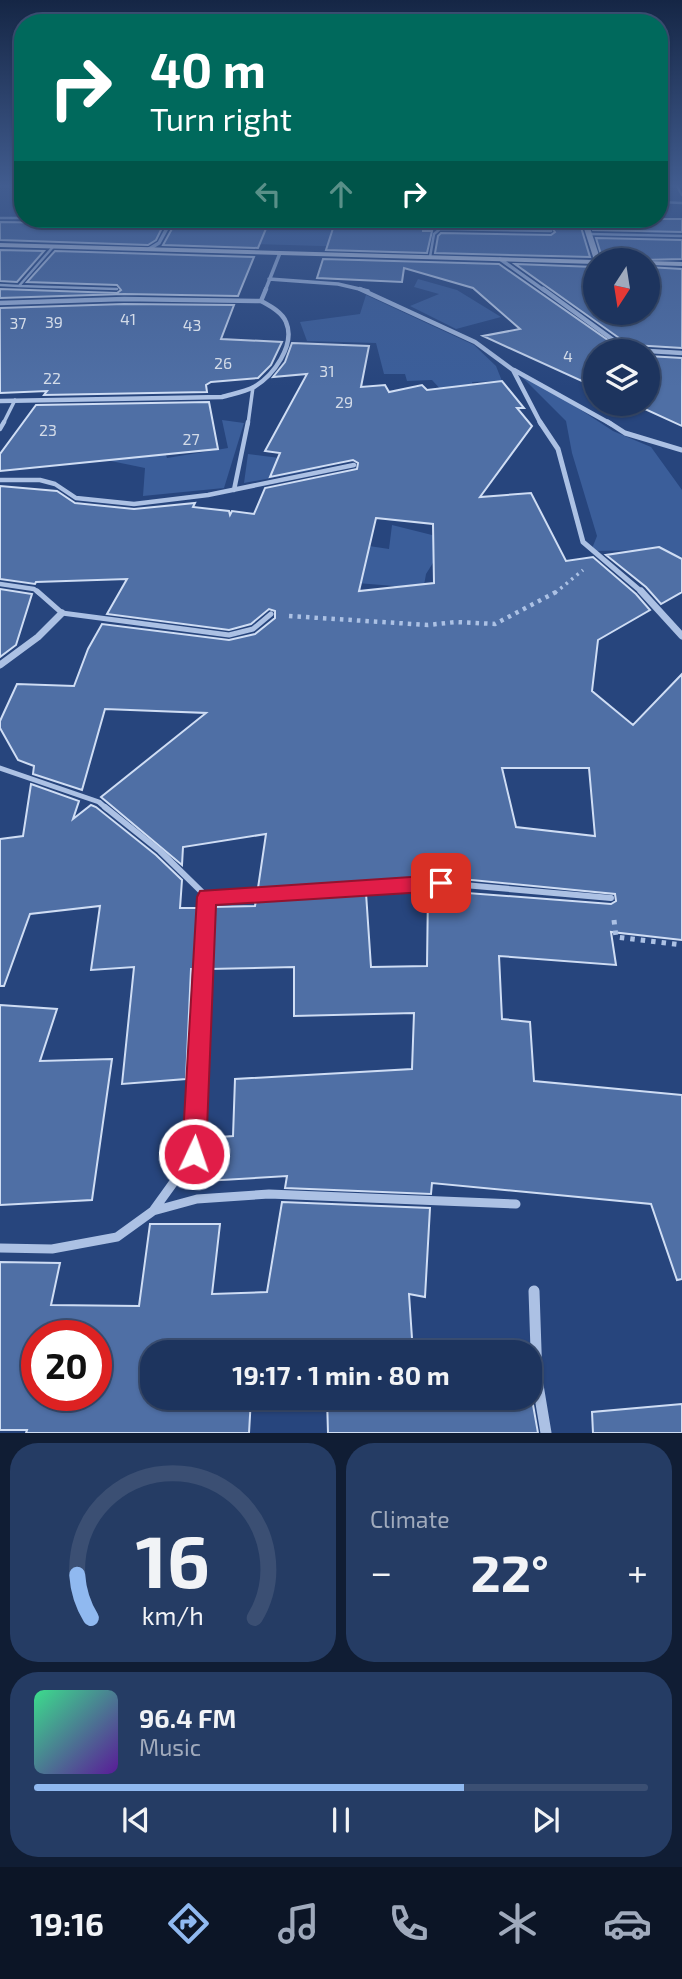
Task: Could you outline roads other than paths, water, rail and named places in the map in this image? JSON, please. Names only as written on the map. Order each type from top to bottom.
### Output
[{"type":"main road","points":[[275,253],[583,261]]},
{"type":"main road","points":[[660,263],[682,264]]},
{"type":"street","points":[[261,300],[279,253]]},
{"type":"street","points":[[500,259],[616,342],[632,349],[682,353]]},
{"type":"street","points":[[269,279],[338,284],[371,292],[475,342],[513,370],[583,406],[625,433],[682,450]]},
{"type":"street","points":[[0,303],[100,299],[261,300],[286,322],[288,338],[280,360],[253,387],[222,397],[0,401]]},
{"type":"street","points":[[513,370],[534,414],[558,449],[583,542],[643,594],[682,636]]},
{"type":"street","points":[[0,665],[38,637],[62,612]]},
{"type":"street","points":[[534,1291],[537,1378],[546,1433]]},
{"type":"lane","points":[[19,286],[48,253]]},
{"type":"lane","points":[[430,257],[431,253]]},
{"type":"lane","points":[[0,285],[117,289]]},
{"type":"lane","points":[[234,490],[245,443],[253,387]]},
{"type":"lane","points":[[0,429],[15,400]]},
{"type":"lane","points":[[0,480],[40,480],[55,484],[76,498],[134,504],[234,490],[354,465]]},
{"type":"lane","points":[[0,584],[34,589],[62,612],[229,635],[245,634],[259,628],[271,614]]},
{"type":"lane","points":[[0,768],[99,802],[160,851],[207,897],[441,883],[611,898]]},
{"type":"lane","points":[[0,1248],[51,1249],[117,1237],[153,1211],[194,1154],[207,897]]},
{"type":"lane","points":[[153,1211],[197,1199],[269,1194],[516,1204]]}]
